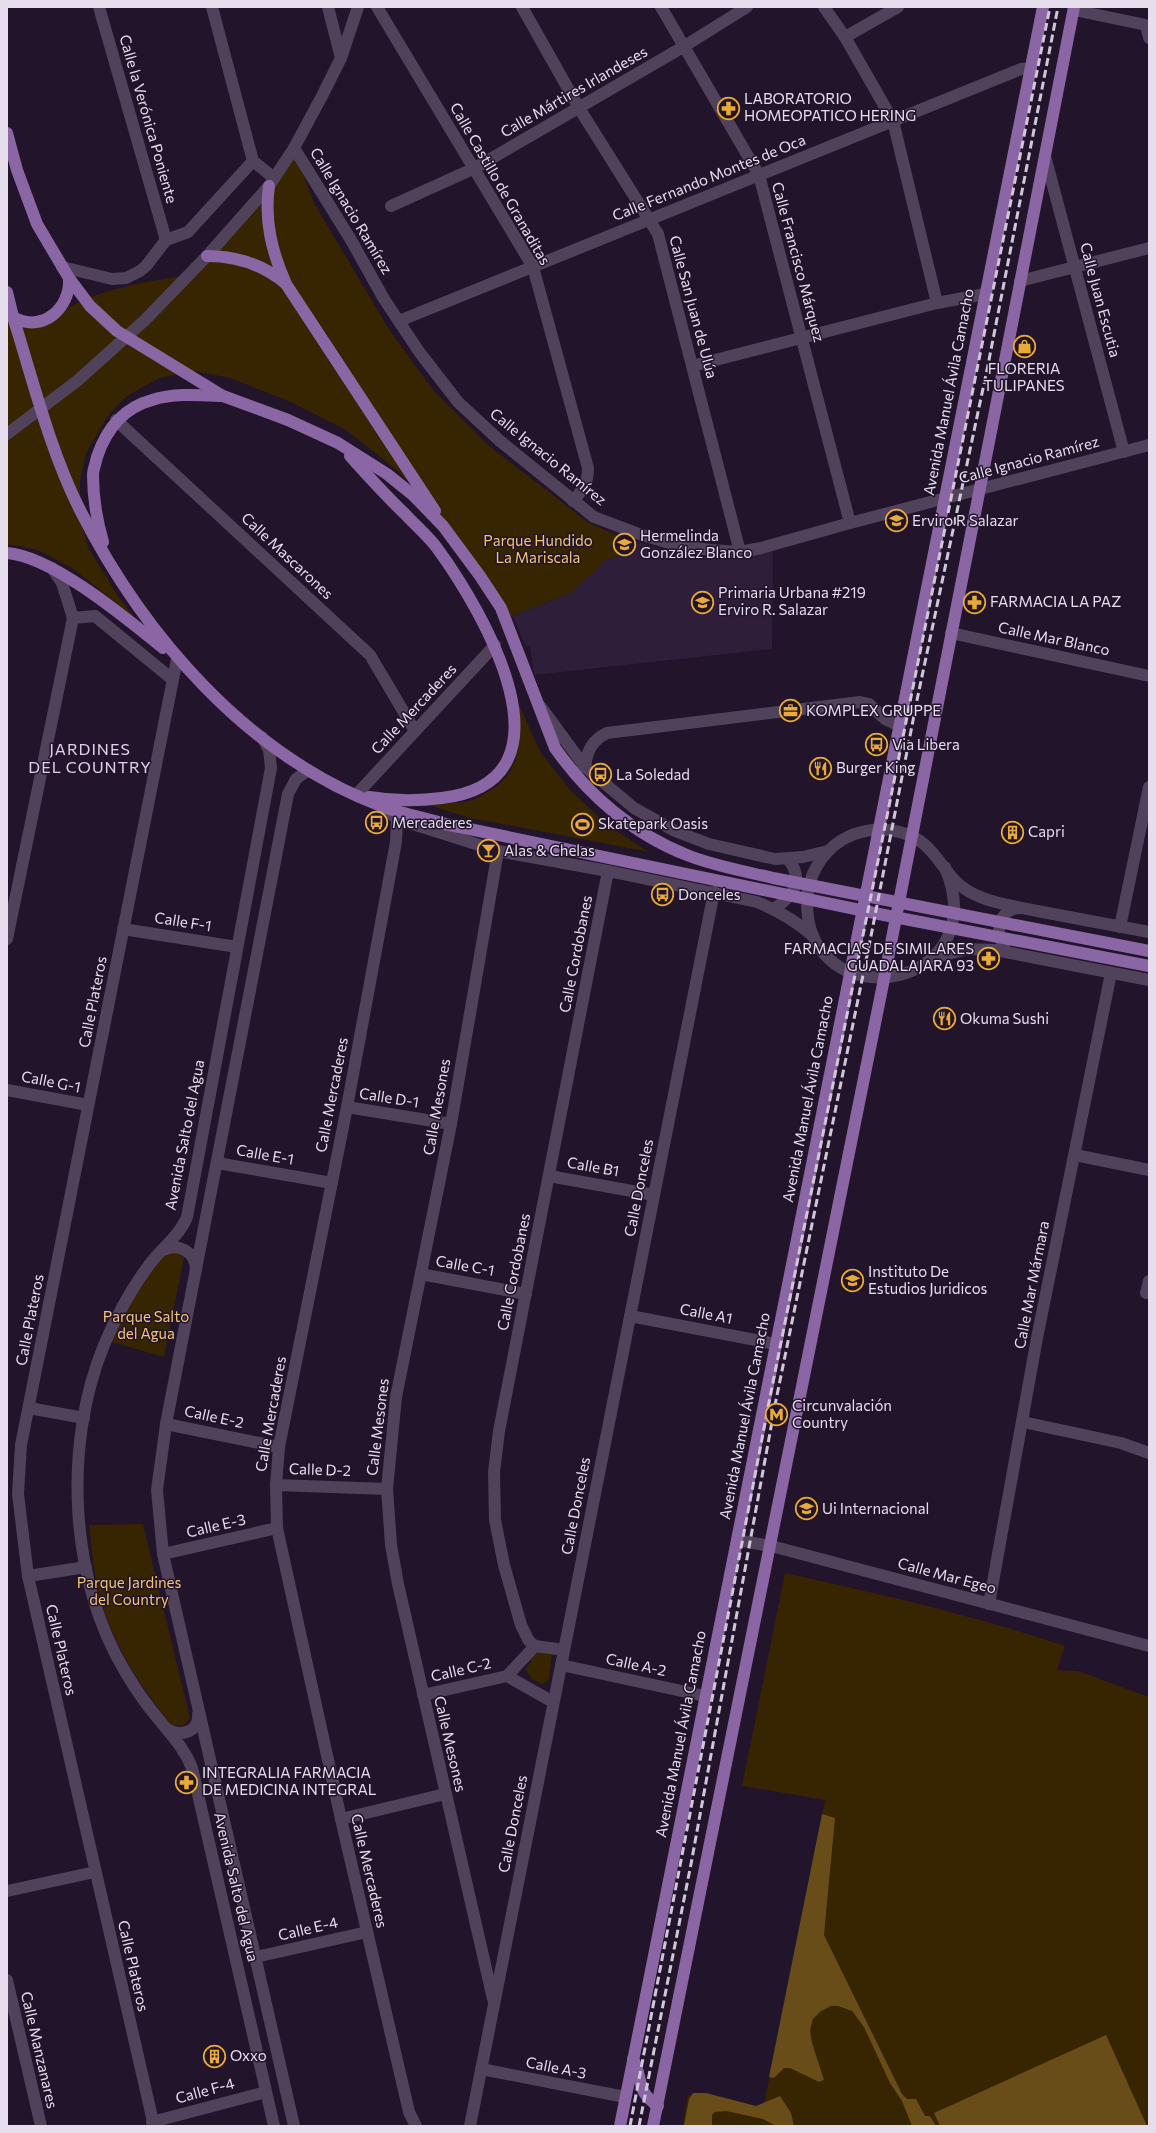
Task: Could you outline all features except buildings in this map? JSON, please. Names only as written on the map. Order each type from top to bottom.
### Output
[{"type":"main road","name":"Avenida Manuel Ávila Camacho","points":[[620,2126],[984,294],[1043,7]]},
{"type":"main road","points":[[653,2126],[884,979],[1074,8]]},
{"type":"main road","points":[[7,133],[17,170],[37,224],[69,278],[90,306],[117,331],[223,396],[288,420],[338,443],[387,474],[408,491],[443,526]]},
{"type":"main road","points":[[272,182],[267,200],[269,233],[279,267],[286,284],[420,486],[443,526],[476,570],[501,608],[555,748],[568,766],[596,796],[630,825],[669,847],[722,866],[772,878],[1149,951]]},
{"type":"main road","points":[[207,256],[220,256],[246,261],[267,270],[286,284]]},
{"type":"main road","points":[[13,317],[29,323],[45,320],[52,316],[66,300],[69,278]]},
{"type":"main road","points":[[7,292],[13,317],[60,463],[80,510],[106,556],[137,605],[177,659]]},
{"type":"main road","points":[[106,556],[100,532],[93,474],[103,439],[116,420],[133,408],[151,400],[174,395],[223,396]]},
{"type":"main road","points":[[338,443],[436,546],[453,570],[495,645],[509,685],[514,725],[509,754],[502,770],[497,777],[482,788],[457,796],[426,800],[402,800],[356,795]]},
{"type":"main road","points":[[7,553],[19,554],[52,568],[103,602],[177,659],[222,703],[280,752],[308,770],[356,795],[384,807],[445,824],[548,846],[884,915],[1149,966]]},
{"type":"main road","points":[[633,2059],[639,2071],[642,2091],[647,2098],[658,2106]]},
{"type":"street","name":"Calle la Verónica Poniente","points":[[99,7],[166,240]]},
{"type":"street","points":[[212,7],[253,161],[272,182]]},
{"type":"street","points":[[328,7],[341,58]]},
{"type":"street","points":[[7,434],[77,381],[145,320],[207,256],[272,182],[294,148],[341,58],[358,7]]},
{"type":"street","name":"Calle Castillo de Granaditas","points":[[377,7],[475,168],[533,267],[588,468],[588,479],[585,487],[573,501]]},
{"type":"street","name":"Calle San Juan de Ulúa","points":[[522,7],[579,108],[658,234],[740,552]]},
{"type":"street","name":"Calle Francisco Márquez","points":[[661,7],[759,175],[850,523]]},
{"type":"street","name":"Calle Mártires Irlandeses","points":[[391,206],[475,168],[683,47],[747,7]]},
{"type":"street","points":[[824,7],[845,37],[892,121],[937,303]]},
{"type":"street","points":[[845,37],[898,7]]},
{"type":"street","points":[[1074,8],[1146,25],[1149,38]]},
{"type":"street","name":"Calle Fernando Montes de Oca","points":[[399,321],[1021,68],[1031,68]]},
{"type":"street","name":"Calle Ignacio Ramírez","points":[[294,148],[399,321],[420,353],[458,402],[500,441],[594,517],[639,534],[679,546],[740,552],[761,548],[850,523],[1149,445]]},
{"type":"street","name":"Calle Juan Escutia","points":[[1045,156],[1124,452]]},
{"type":"street","points":[[62,267],[112,279],[126,278],[146,266],[166,240],[188,232],[253,161]]},
{"type":"street","points":[[1020,281],[1149,248]]},
{"type":"street","points":[[692,366],[937,303],[984,294]]},
{"type":"street","name":"Calle Mascarones","points":[[116,420],[370,655],[415,731]]},
{"type":"street","points":[[7,939],[72,618],[62,583],[52,568]]},
{"type":"street","points":[[95,616],[103,602]]},
{"type":"street","points":[[72,618],[95,616],[172,679]]},
{"type":"street","name":"Calle Mar Blanco","points":[[952,633],[1149,676]]},
{"type":"street","name":"Calle Mercaderes","points":[[356,795],[495,645]]},
{"type":"street","name":"Calle Plateros","points":[[153,2124],[28,1576],[12,1494],[177,659]]},
{"type":"street","points":[[585,767],[588,752],[593,743],[607,733],[860,702],[866,703],[875,708],[885,719],[898,726]]},
{"type":"street","points":[[538,704],[585,767],[634,808],[675,831],[710,844],[775,859],[788,859],[828,851]]},
{"type":"street","name":"Avenida Salto del Agua","points":[[262,737],[269,750],[271,768],[187,1217],[183,1226],[150,1264],[116,1319],[101,1354],[84,1418],[78,1453],[77,1485],[82,1543],[86,1567],[102,1623],[114,1651],[140,1695],[180,1743],[192,1768],[274,2126]]},
{"type":"street","name":"Avenida Salto del Agua","points":[[294,2126],[163,1554],[157,1490],[166,1424],[288,794],[296,779],[308,770]]},
{"type":"street","points":[[1120,927],[1149,786]]},
{"type":"street","points":[[384,807],[398,819],[498,851],[608,871],[758,902],[774,908],[797,922],[813,936],[823,951],[835,963],[850,972],[867,978],[884,979],[901,976],[918,969],[932,959],[948,952],[967,949],[995,950],[1149,980]]},
{"type":"street","name":"Calle Mercaderes","points":[[398,819],[396,842],[347,1107],[279,1448],[276,1485],[276,1528],[341,1819],[409,2112],[416,2126]]},
{"type":"street","points":[[813,936],[807,914],[807,891],[814,870],[828,851],[842,840],[860,832],[878,829],[895,831],[912,837],[931,849],[955,880],[967,891],[996,902],[1149,932]]},
{"type":"street","name":"Calle Mesones","points":[[494,2004],[398,1584],[391,1545],[387,1488],[396,1397],[450,1124],[498,851]]},
{"type":"street","points":[[774,908],[787,898],[795,886],[796,872],[788,859]]},
{"type":"street","points":[[932,959],[947,938],[952,925],[955,906],[953,886],[945,867]]},
{"type":"street","name":"Calle Cordobanes","points":[[535,1646],[529,1641],[520,1625],[504,1565],[495,1520],[494,1472],[499,1431],[608,871]]},
{"type":"street","name":"Calle Donceles","points":[[469,2124],[714,892]]},
{"type":"street","points":[[1018,954],[1002,945],[998,932],[999,926],[1004,916],[1009,912],[1014,909],[1026,908]]},
{"type":"street","name":"Calle F-1","points":[[124,929],[237,947]]},
{"type":"street","name":"Calle Mar Mármara","points":[[989,1604],[1037,1338],[1111,973]]},
{"type":"street","points":[[225,1012],[245,1017]]},
{"type":"street","name":"Calle G-1","points":[[7,1090],[88,1105]]},
{"type":"street","name":"Calle D-1","points":[[347,1107],[450,1124]]},
{"type":"street","points":[[1074,1155],[1149,1170]]},
{"type":"street","name":"Calle E-1","points":[[217,1163],[332,1183]]},
{"type":"street","name":"Calle B1","points":[[549,1176],[654,1195]]},
{"type":"street","points":[[160,1252],[177,1247],[188,1252],[195,1261],[196,1273]]},
{"type":"street","name":"Calle C-1","points":[[421,1274],[526,1294]]},
{"type":"street","points":[[1146,1293],[1149,1281]]},
{"type":"street","name":"Calle A1","points":[[630,1316],[776,1344]]},
{"type":"street","points":[[29,1408],[84,1418]]},
{"type":"street","points":[[1023,1422],[1121,1443],[1149,1453]]},
{"type":"street","name":"Calle E-2","points":[[166,1424],[279,1448]]},
{"type":"street","name":"Calle D-2","points":[[276,1485],[387,1488]]},
{"type":"street","name":"Calle E-3","points":[[163,1554],[276,1528]]},
{"type":"street","name":"Calle Mar Egeo","points":[[737,1540],[771,1546],[1149,1646]]},
{"type":"street","points":[[28,1576],[86,1567]]},
{"type":"street","points":[[535,1646],[564,1650]]},
{"type":"street","name":"Calle C-2","points":[[423,1695],[507,1676],[535,1646]]},
{"type":"street","name":"Calle A-2","points":[[561,1665],[705,1696]]},
{"type":"street","name":"Calle C-2","points":[[507,1676],[554,1702]]},
{"type":"street","points":[[169,1730],[179,1734],[185,1733],[194,1728],[199,1718],[198,1707]]},
{"type":"street","points":[[341,1819],[445,1794]]},
{"type":"street","points":[[7,1891],[95,1872]]},
{"type":"street","points":[[224,1906],[243,1902]]},
{"type":"street","name":"Calle E-4","points":[[256,1957],[367,1932]]},
{"type":"street","name":"Calle Manzanares","points":[[7,1980],[41,2126]]},
{"type":"street","name":"Calle A-3","points":[[481,2069],[625,2098]]},
{"type":"street","name":"Calle F-4","points":[[153,2124],[266,2092]]},
{"type":"shaded area","name":"Primaria Urbana #219 Erviro R. Salazar","points":[[616,535],[675,553],[727,559],[773,551],[772,649],[534,675],[530,646],[526,647],[513,616],[570,593],[601,566],[601,561],[620,556]]},
{"type":"shaded area","points":[[822,1814],[835,1818],[824,1935],[902,2094],[907,2099],[916,2099],[925,2116],[930,2116],[936,2126],[912,2126],[902,2101],[890,2083],[864,2027],[852,2011],[838,2006],[831,2006],[821,2011],[813,2019],[810,2030],[812,2043],[824,2080],[819,2082],[790,2068],[784,2068],[774,2078],[769,2077]]},
{"type":"shaded area","points":[[1106,2035],[1147,2126],[940,2126],[934,2113]]},
{"type":"shaded area","points":[[693,2093],[706,2093],[756,2106],[780,2096],[791,2113],[794,2126],[776,2126],[763,2119],[726,2111],[715,2112],[712,2115],[712,2126],[684,2126],[689,2099]]},
{"type":"green space","name":"Parque Hundido La Mariscala","points":[[295,153],[314,203],[390,331],[433,390],[488,445],[589,523],[616,535],[620,556],[601,561],[601,566],[570,593],[510,617],[494,586],[419,492],[394,468],[346,430],[291,402],[230,378],[194,371],[159,378],[127,396],[110,413],[86,453],[80,481],[80,515],[88,547],[118,596],[135,618],[72,568],[38,550],[7,544],[7,317],[46,324],[53,322],[73,305],[103,293],[150,281],[198,274]]},
{"type":"green space","points":[[517,701],[541,753],[572,792],[610,827],[649,852],[466,817],[429,805],[462,802],[474,799],[500,783],[514,763],[518,752],[520,727]]},
{"type":"green space","name":"Parque Salto del Agua","points":[[174,1250],[184,1258],[164,1357],[112,1342],[133,1298],[163,1254]]},
{"type":"green space","name":"Parque Jardines del Country","points":[[143,1524],[190,1718],[183,1726],[172,1725],[130,1666],[121,1651],[107,1618],[97,1583],[89,1525]]},
{"type":"green space","points":[[785,1573],[891,1597],[996,1624],[1065,1646],[1057,1670],[1078,1671],[1149,1697],[1149,2126],[682,2126],[688,2095],[763,2109],[825,1800],[742,1786]]},
{"type":"green space","points":[[536,1650],[549,1651],[552,1656],[549,1680],[542,1684],[532,1679],[525,1669],[531,1662],[532,1654]]},
{"type":"railway","points":[[630,2126],[770,1397],[1050,7]]},
{"type":"railway","points":[[639,2126],[691,1864],[776,1400],[871,936],[917,700],[988,365],[1058,7]]},
{"type":"place","name":"LABORATORIO HOMEOPATICO HERING","points":[[729,108]]},
{"type":"place","name":"FLORERIA TULIPANES","points":[[1024,346]]},
{"type":"place","name":"Erviro R Salazar","points":[[896,521]]},
{"type":"place","name":"Hermelinda González Blanco","points":[[624,545]]},
{"type":"place","name":"Primaria Urbana #219 Erviro R. Salazar","points":[[702,602]]},
{"type":"place","name":"FARMACIA LA PAZ","points":[[974,602]]},
{"type":"place","name":"KOMPLEX GRUPPE","points":[[790,711]]},
{"type":"place","name":"Via Libera","points":[[877,745]]},
{"type":"place","name":"Burger King","points":[[821,768]]},
{"type":"place","name":"La Soledad","points":[[601,775]]},
{"type":"place","name":"Mercaderes","points":[[376,823]]},
{"type":"place","name":"Skatepark Oasis","points":[[582,824]]},
{"type":"place","name":"Capri","points":[[1013,832]]},
{"type":"place","name":"Alas & Chelas","points":[[489,851]]},
{"type":"place","name":"Donceles","points":[[662,895]]},
{"type":"place","name":"FARMACIAS DE SIMILARES GUADALAJARA 93","points":[[989,958]]},
{"type":"place","name":"Okuma Sushi","points":[[944,1019]]},
{"type":"place","name":"Instituto De Estudios Juridicos","points":[[853,1281]]},
{"type":"place","name":"Circunvalación Country","points":[[776,1415]]},
{"type":"place","name":"Ui Internacional","points":[[806,1509]]},
{"type":"place","name":"INTEGRALIA FARMACIA DE MEDICINA INTEGRAL","points":[[187,1782]]},
{"type":"place","name":"Oxxo","points":[[214,2056]]},
{"type":"district","name":"JARDINES DEL COUNTRY","points":[[90,758]]}]
